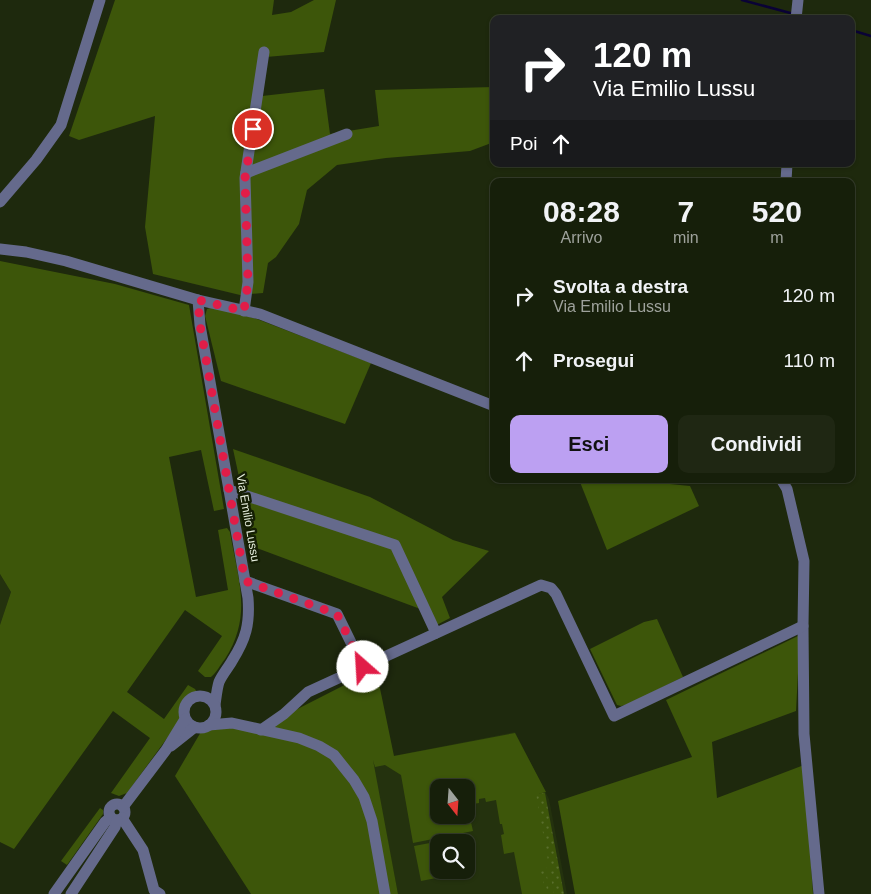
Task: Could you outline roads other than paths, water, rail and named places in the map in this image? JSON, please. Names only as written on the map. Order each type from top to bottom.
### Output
[{"type":"street","points":[[0,202],[36,160],[61,125],[100,0]]},
{"type":"street","points":[[244,311],[248,282],[246,173],[264,52]]},
{"type":"street","points":[[246,173],[347,134]]},
{"type":"street","points":[[0,249],[66,260],[198,300],[260,314],[490,404]]},
{"type":"street","name":"Via Emilio Lussu","points":[[198,300],[200,325],[248,598],[248,626],[241,648],[220,682],[215,707]]},
{"type":"street","points":[[784,483],[804,561],[804,734],[819,894]]},
{"type":"street","points":[[229,490],[395,545],[436,633]]},
{"type":"street","points":[[245,581],[337,614],[363,667]]},
{"type":"street","points":[[261,730],[284,714],[308,692],[541,585],[551,588],[556,594],[614,716],[803,626]]},
{"type":"street","name":"Via Emilio Lussu","points":[[200,696],[220,682]]},
{"type":"street","points":[[195,728],[185,719],[185,705],[191,698],[200,696],[208,698],[232,723]]},
{"type":"street","points":[[209,725],[215,718],[215,707]]},
{"type":"street","points":[[284,714],[290,736]]},
{"type":"street","points":[[71,894],[115,827],[118,816],[166,750],[185,719]]},
{"type":"street","points":[[166,750],[195,728],[232,723],[290,736],[319,746],[334,755],[354,780],[364,797],[372,821],[386,894]]},
{"type":"street","points":[[118,816],[143,850],[153,893]]},
{"type":"street","points":[[54,894],[104,822],[118,816]]},
{"type":"waterway","points":[[742,0],[794,14]]},
{"type":"waterway","points":[[855,31],[871,36]]}]
